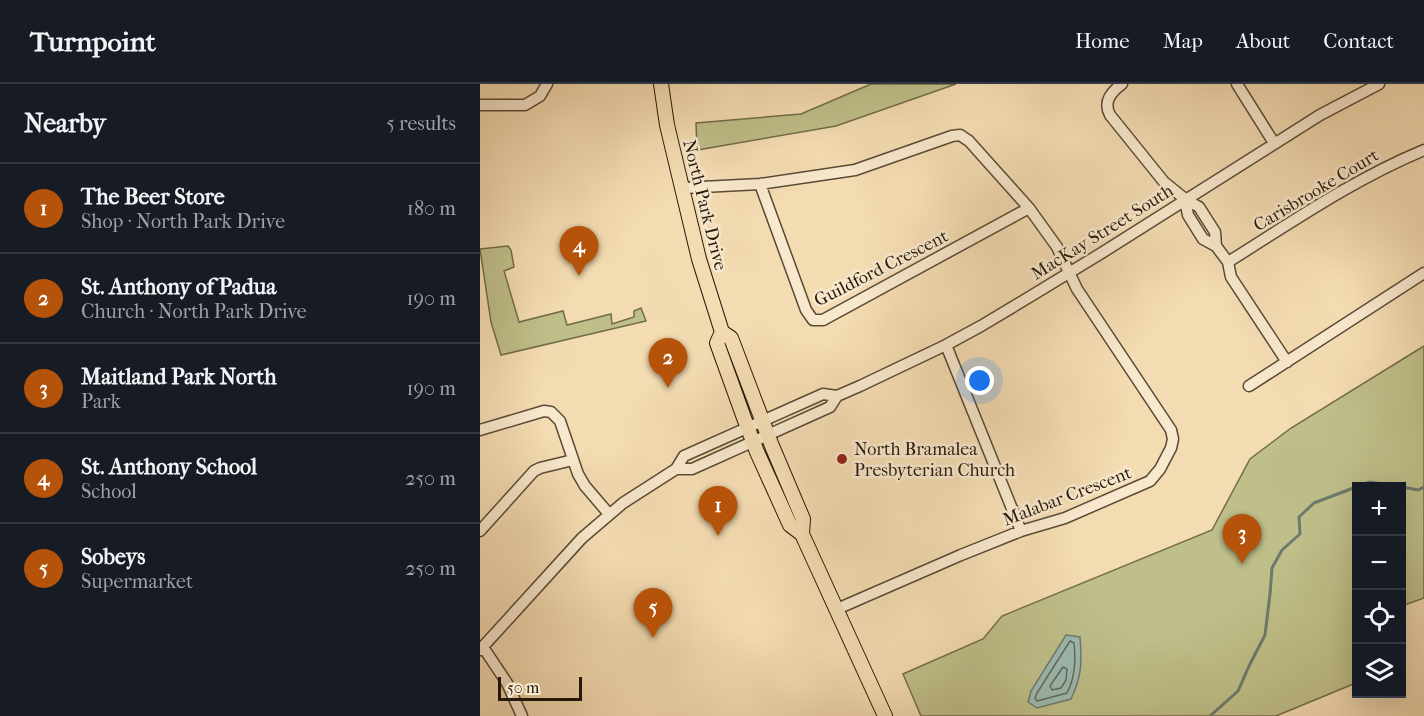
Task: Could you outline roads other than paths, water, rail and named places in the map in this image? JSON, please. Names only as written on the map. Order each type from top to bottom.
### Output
[{"type":"main road","name":"North Park Drive","points":[[661,84],[667,125],[699,259],[722,332],[731,338],[803,519],[802,534]]},
{"type":"main road","name":"North Park Drive","points":[[722,332],[717,342],[753,442],[790,525],[802,534],[885,716]]},
{"type":"street","points":[[480,105],[525,105],[540,96],[547,84]]},
{"type":"street","points":[[1122,84],[1112,93],[1107,102],[1107,110],[1164,183],[1185,200],[1199,207],[1215,232],[1216,246],[1228,262],[1232,277],[1287,362]]},
{"type":"street","points":[[1237,84],[1274,143]]},
{"type":"street","name":"MacKay Street South","points":[[676,469],[684,456],[748,428],[766,428],[830,407],[837,396],[946,345],[1069,273],[1320,115],[1379,84]]},
{"type":"street","points":[[683,188],[760,184],[855,170],[960,135],[969,141],[1029,208],[1057,247],[1069,273]]},
{"type":"street","name":"Carisbrooke Court","points":[[1228,262],[1352,185],[1424,150]]},
{"type":"street","name":"Guildford Crescent","points":[[760,184],[806,310],[813,320],[823,320],[1029,208]]},
{"type":"street","name":"Malabar Crescent","points":[[837,609],[1021,531],[1065,518],[1150,481],[1160,469],[1171,448],[1173,439],[1171,430],[1077,289],[1069,273]]},
{"type":"street","points":[[1249,386],[1424,273]]},
{"type":"street","points":[[946,345],[1021,531]]},
{"type":"street","points":[[480,430],[544,411],[551,412],[560,421],[573,460],[585,486],[609,514]]},
{"type":"street","name":"MacKay Street South","points":[[676,469],[692,469],[753,442],[766,428]]},
{"type":"street","points":[[480,531],[534,471],[573,460]]},
{"type":"street","points":[[522,716],[507,683],[481,649],[582,538],[609,514],[676,469]]},
{"type":"water","points":[[1066,635],[1080,637],[1080,669],[1075,691],[1071,699],[1037,708],[1028,702],[1031,691]]},
{"type":"waterway","points":[[1406,488],[1418,490],[1424,487]]},
{"type":"waterway","points":[[1210,716],[1238,691],[1265,635],[1272,568],[1282,550],[1300,534],[1299,517],[1314,503],[1352,489]]},
{"type":"place","name":"St. Anthony School","points":[[579,276]]},
{"type":"place","name":"St. Anthony of Padua","points":[[668,388]]},
{"type":"place","name":"North Bramalea Presbyterian Church","points":[[842,459]]},
{"type":"place","name":"The Beer Store","points":[[718,536]]},
{"type":"place","name":"Maitland Park North","points":[[1242,564]]},
{"type":"place","name":"Sobeys","points":[[653,638]]}]
